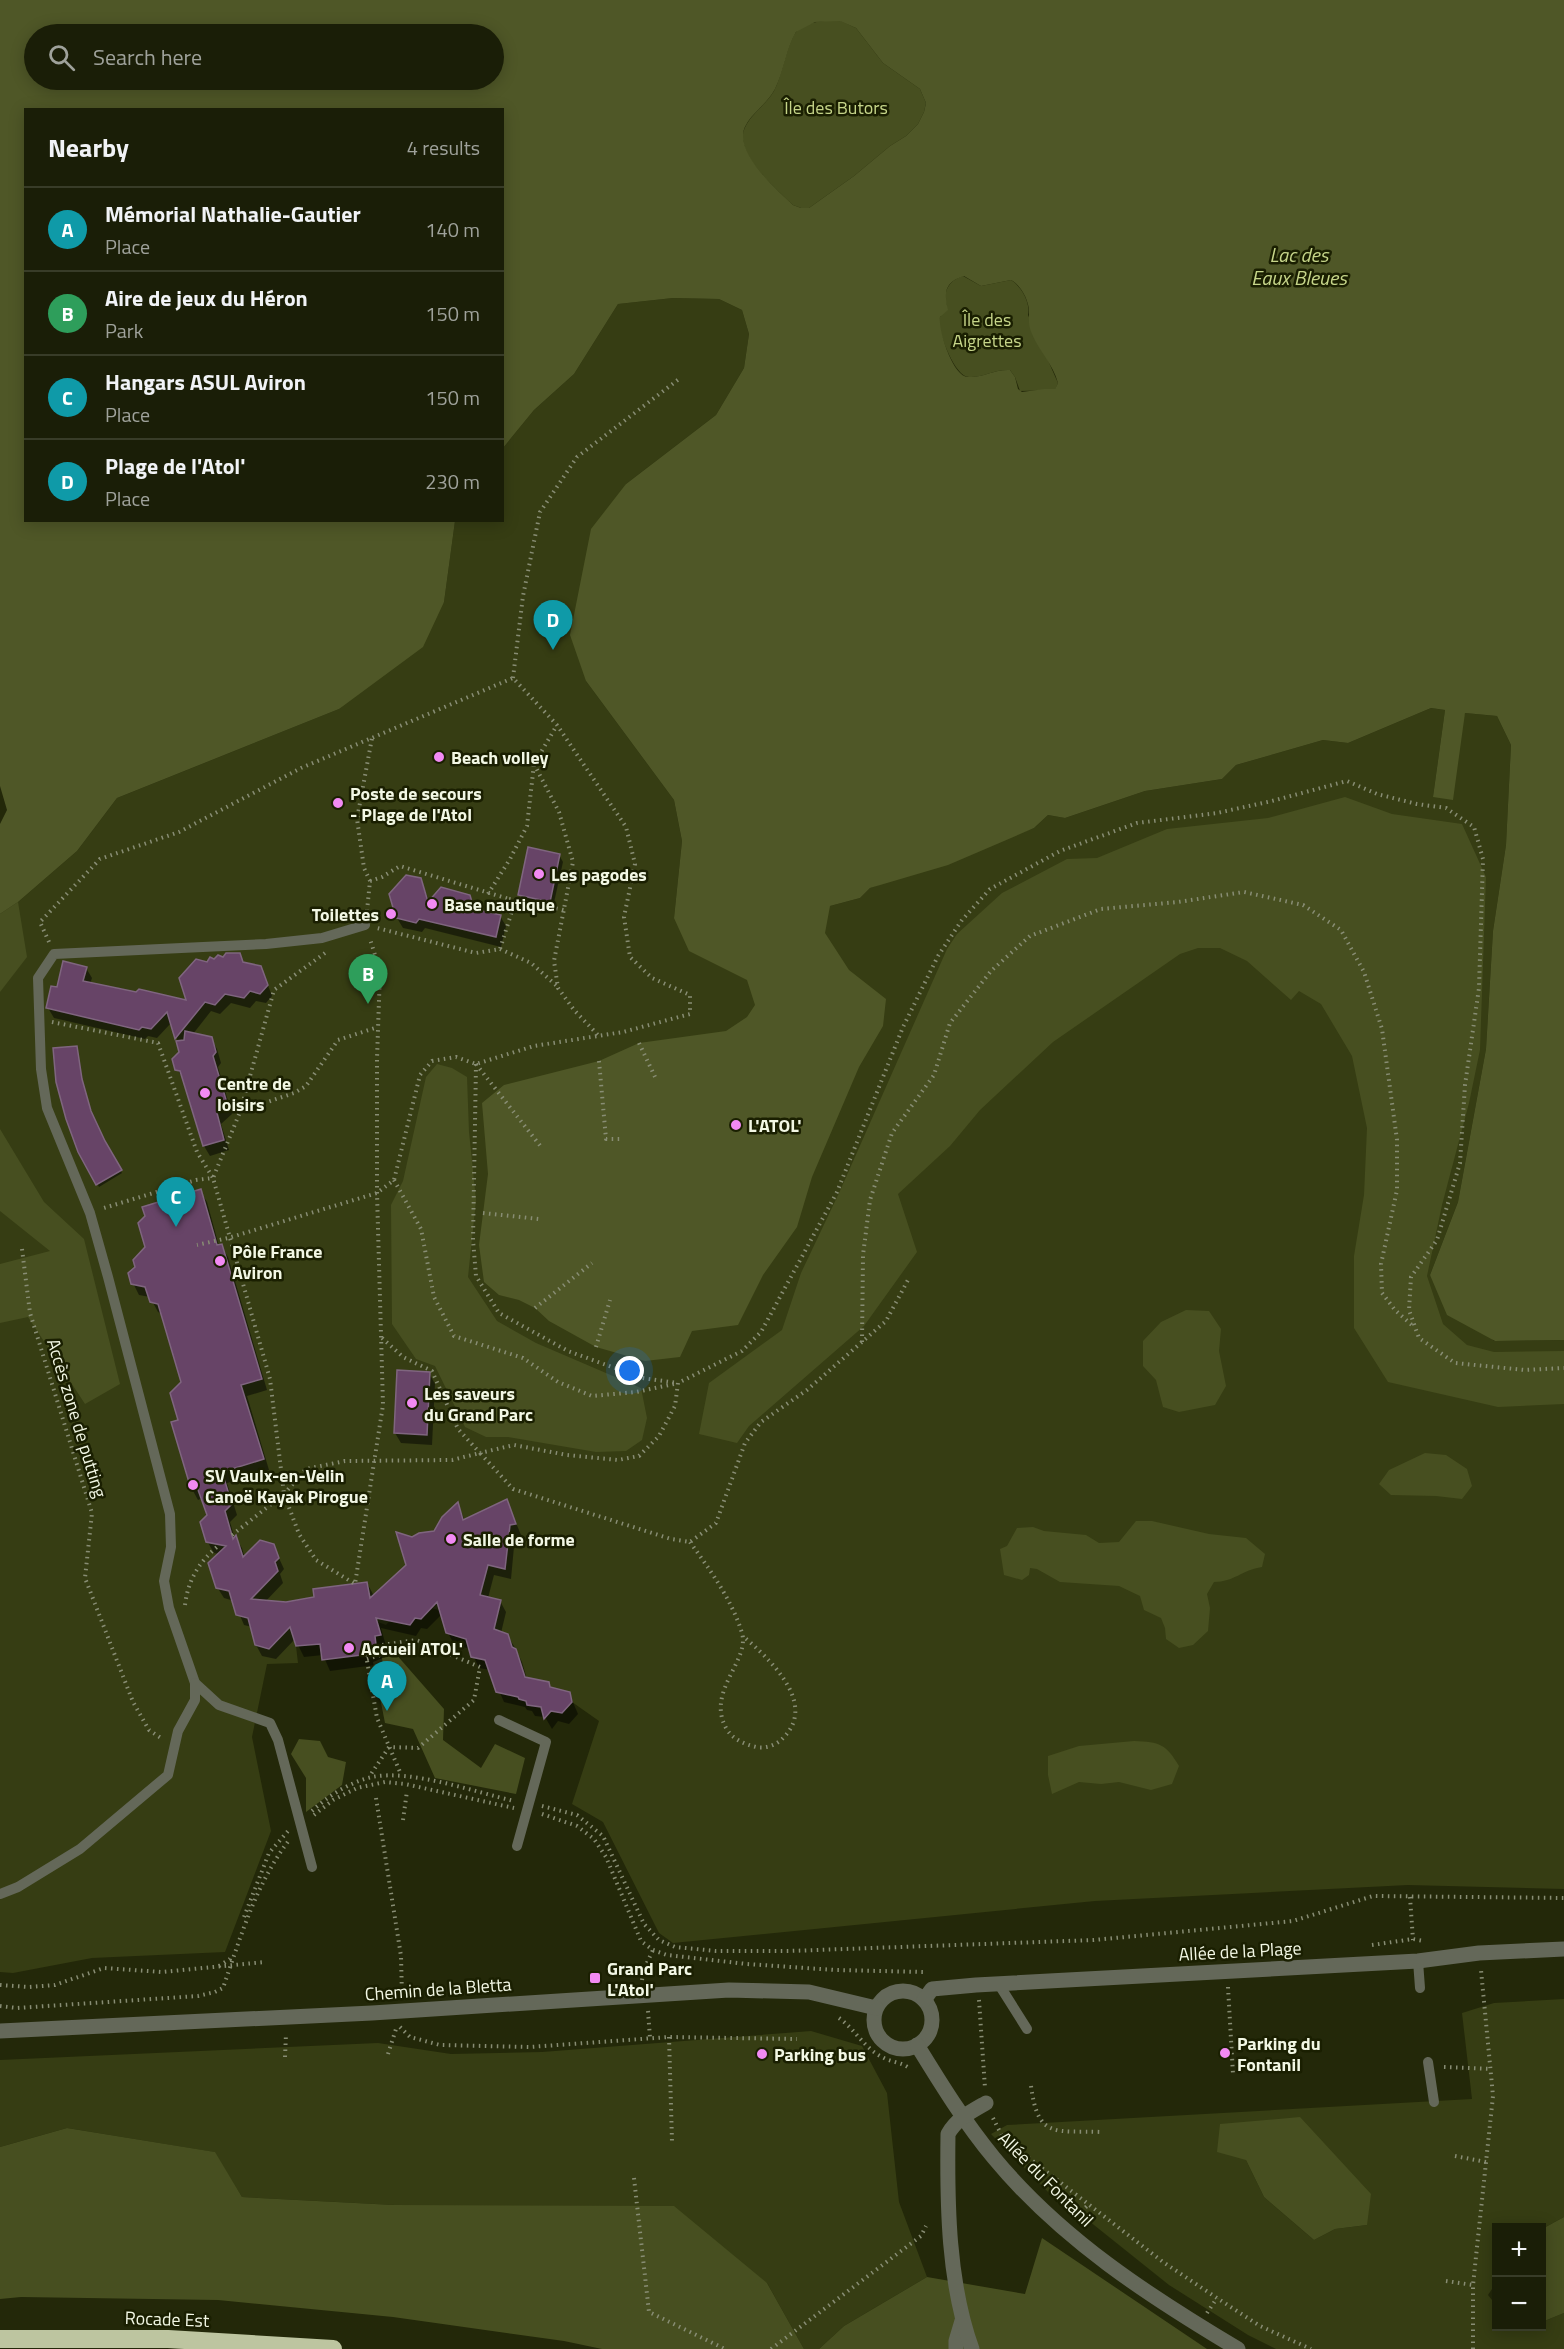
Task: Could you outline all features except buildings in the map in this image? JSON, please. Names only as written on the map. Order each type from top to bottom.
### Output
[{"type":"highway","name":"Rocade Est","points":[[0,2339],[168,2338],[333,2349]]},
{"type":"street","name":"Allée de la Plage","points":[[924,2000],[932,1989],[976,1984],[1418,1961],[1479,1953],[1564,1948]]},
{"type":"street","name":"Chemin de la Bletta","points":[[0,2031],[372,2013],[729,1990],[809,1992],[876,2008]]},
{"type":"street","points":[[898,1991],[908,1991],[924,2000],[929,2007],[932,2024],[924,2040],[917,2045],[900,2049],[883,2042],[874,2026],[876,2008],[882,2000],[898,1991]]},
{"type":"street","name":"Allée du Fontanil","points":[[917,2045],[963,2117],[995,2159],[1055,2221],[1120,2274],[1238,2349]]},
{"type":"street","points":[[972,2349],[962,2321],[947,2218],[948,2134],[952,2126],[963,2117],[986,2103]]},
{"type":"street","points":[[956,2349],[962,2321]]},
{"type":"lane","points":[[0,1894],[18,1887],[80,1849],[168,1775],[178,1731],[195,1700],[195,1683],[169,1608],[164,1581],[171,1547],[170,1514],[90,1213],[47,1108],[38,1019],[38,978],[54,954],[266,944],[322,938],[365,924]]},
{"type":"lane","points":[[195,1683],[219,1705],[270,1723],[278,1740],[312,1868]]},
{"type":"lane","points":[[500,1720],[546,1742],[518,1846]]},
{"type":"lane","points":[[1418,1961],[1420,1988]]},
{"type":"lane","points":[[998,1983],[1027,2029]]},
{"type":"lane","points":[[1428,2062],[1434,2102]]},
{"type":"path","points":[[513,678],[523,596],[540,512],[577,457],[679,379]]},
{"type":"path","points":[[476,1064],[534,1046],[623,1032],[690,1014],[690,995],[651,978],[630,957],[624,917],[635,864],[626,827],[557,725],[513,678]]},
{"type":"path","points":[[54,954],[40,922],[100,859],[179,832],[301,768],[513,678]]},
{"type":"path","points":[[488,894],[527,826],[534,764],[557,725]]},
{"type":"path","points":[[38,1019],[158,1043],[197,1152],[213,1178],[228,1238],[270,1380],[284,1494],[299,1534],[316,1560],[355,1584],[383,1405],[377,1193],[380,971],[365,924],[370,881],[364,868],[357,819],[372,738]]},
{"type":"path","points":[[534,764],[559,812],[573,862],[554,961],[558,988]]},
{"type":"path","points":[[394,1180],[421,1229],[434,1298],[454,1336],[523,1358],[558,1382],[592,1396],[636,1392],[678,1383],[742,1351],[760,1332],[837,1192],[903,1027],[938,956],[962,920],[990,890],[1060,851],[1137,823],[1217,813],[1347,781],[1377,794],[1417,804],[1446,808],[1474,827],[1482,859],[1479,988],[1464,1085],[1460,1163],[1437,1240],[1411,1277],[1409,1311],[1415,1328],[1419,1338],[1455,1363],[1525,1370],[1564,1368]]},
{"type":"path","points":[[370,881],[400,867],[488,894],[564,910]]},
{"type":"path","points":[[862,1342],[863,1255],[870,1200],[892,1133],[934,1075],[950,1023],[991,970],[1030,936],[1101,909],[1178,902],[1244,892],[1303,905],[1341,930],[1364,972],[1382,1029],[1398,1140],[1398,1190],[1381,1264],[1382,1293],[1395,1310],[1415,1328]]},
{"type":"path","points":[[500,949],[512,911],[509,899]]},
{"type":"path","points":[[365,924],[476,953],[500,949],[531,963],[558,988],[574,1010],[599,1036]]},
{"type":"path","points":[[213,1178],[240,1112],[274,990],[329,951]]},
{"type":"path","points":[[240,1112],[294,1093],[306,1086],[338,1040],[378,1026]]},
{"type":"path","points":[[639,1043],[656,1079]]},
{"type":"path","points":[[197,1245],[228,1238],[377,1193],[394,1180],[420,1075],[432,1060],[456,1057],[476,1064],[542,1148]]},
{"type":"path","points":[[599,1061],[606,1140],[621,1139]]},
{"type":"path","points":[[476,1064],[473,1240],[476,1276],[499,1313],[568,1351],[642,1378],[678,1383]]},
{"type":"path","points":[[90,1213],[196,1180],[213,1178]]},
{"type":"path","points":[[483,1213],[539,1219]]},
{"type":"path","name":"Accès zone de putting","points":[[22,1249],[30,1313],[92,1513],[86,1578],[132,1702],[149,1730],[160,1738],[178,1731]]},
{"type":"path","points":[[535,1308],[592,1263]]},
{"type":"path","points":[[382,1338],[403,1357],[432,1371],[458,1429],[513,1489],[671,1539],[690,1542],[716,1523],[745,1443],[761,1422],[807,1390],[886,1321],[908,1280]]},
{"type":"path","points":[[596,1347],[610,1300]]},
{"type":"path","points":[[232,1535],[284,1494],[306,1469],[345,1461],[452,1460],[514,1445],[567,1455],[618,1460],[639,1456],[659,1437],[675,1406],[678,1383]]},
{"type":"path","points":[[690,1542],[714,1577],[743,1636],[784,1678],[792,1692],[795,1708],[792,1724],[786,1736],[776,1744],[759,1748],[743,1743],[729,1734],[720,1703],[738,1657],[743,1636]]},
{"type":"path","points":[[179,1633],[187,1589],[194,1572],[206,1556],[217,1547]]},
{"type":"path","points":[[388,1747],[418,1748],[474,1700],[480,1666],[416,1640],[382,1645],[380,1655],[366,1657],[377,1718],[388,1747],[400,1772]]},
{"type":"path","points":[[371,1774],[388,1747]]},
{"type":"path","points":[[219,1966],[230,1959],[269,1853],[317,1806],[349,1785],[372,1777],[384,1776],[429,1781],[527,1807],[577,1826],[594,1839],[606,1857],[641,1941],[653,1950],[667,1955],[747,1964],[835,1970],[931,1972]]},
{"type":"path","points":[[0,2006],[17,2008],[189,1996],[215,1992],[223,1988],[249,1912],[275,1858],[299,1824],[333,1800],[357,1788],[385,1782],[577,1815],[603,1836],[644,1924],[659,1940],[675,1947],[691,1949],[738,1952],[789,1951],[1094,1940],[1293,1921],[1373,1896],[1564,1898]]},
{"type":"path","points":[[403,1820],[408,1791]]},
{"type":"path","points":[[1410,1896],[1411,1929],[1418,1961]]},
{"type":"path","points":[[638,1997],[644,1969],[653,1950]]},
{"type":"path","points":[[1473,2349],[1473,2285],[1493,2096],[1479,1953]]},
{"type":"path","points":[[0,1985],[28,1987],[55,1985],[104,1968],[162,1972],[265,1962]]},
{"type":"path","points":[[1228,1971],[1233,2074]]},
{"type":"path","points":[[976,1984],[982,2022],[986,2103],[1003,2138],[1163,2262],[1260,2326],[1311,2349]]},
{"type":"path","points":[[648,2010],[650,2038]]},
{"type":"path","points":[[388,2054],[397,2024],[410,2037],[440,2045],[530,2047],[669,2037],[797,2039]]},
{"type":"path","points":[[285,2057],[286,2031]]},
{"type":"path","points":[[669,2037],[672,2141]]},
{"type":"path","points":[[1428,2062],[1444,2067],[1491,2069]]},
{"type":"path","points":[[1031,2086],[1035,2110],[1042,2122],[1053,2130],[1101,2132]]},
{"type":"path","points":[[1455,2156],[1486,2162]]},
{"type":"path","points":[[634,2178],[649,2312],[726,2349]]},
{"type":"path","points":[[771,2349],[921,2236],[926,2226]]},
{"type":"path","points":[[1446,2281],[1473,2285]]},
{"type":"shaded area","name":"L'ATOL'","points":[[673,298],[719,299],[742,310],[749,334],[744,368],[716,415],[626,484],[586,681],[674,800],[682,841],[674,918],[830,906],[860,898],[870,888],[1034,828],[1048,815],[1065,818],[1145,791],[1222,779],[1236,765],[1323,740],[1348,743],[1431,708],[1445,710],[1433,797],[1465,713],[1497,716],[1511,745],[1506,845],[1493,931],[1486,1049],[1458,1202],[1430,1275],[1494,1341],[1564,1340],[1564,1889],[1408,1885],[1095,1901],[673,1943],[659,1933],[603,1822],[572,1804],[599,1721],[572,1702],[562,1713],[542,1712],[540,1704],[527,1705],[526,1701],[519,1699],[517,1691],[492,1664],[486,1663],[484,1658],[471,1657],[466,1640],[446,1633],[442,1618],[447,1612],[427,1607],[410,1625],[393,1617],[386,1625],[378,1622],[381,1635],[375,1636],[377,1653],[322,1660],[320,1644],[296,1646],[298,1663],[267,1664],[252,1737],[271,1831],[225,1952],[92,1958],[13,1973],[0,1972],[0,914],[18,902],[77,851],[117,798],[339,709],[444,602],[455,522],[504,522],[504,447],[534,410],[574,374],[618,304]]},
{"type":"shaded area","points":[[1564,1999],[1564,2217],[1546,2227],[1546,2223],[1492,2223],[1492,2289],[1488,2295],[1492,2300],[1492,2331],[1546,2331],[1546,2320],[1564,2313],[1564,2349],[1276,2349],[1248,2335],[1169,2285],[1074,2209],[1053,2197],[991,2134],[1007,2125],[1472,2099],[1462,2013],[1494,2003]],"holes":[[[1246,2160],[1367,2225],[1335,2229],[1314,2240],[1264,2197]]]},
{"type":"shaded area","points":[[811,2031],[862,2046],[887,2093],[899,2202],[927,2277],[844,2326],[819,2349],[804,2349],[767,2283],[394,2205],[242,2197],[214,2152],[67,2128],[0,2147],[0,2060],[378,2043],[451,2054],[542,2052]]},
{"type":"green space","name":"Île des Butors","points":[[841,21],[856,28],[883,63],[920,89],[926,103],[918,124],[906,136],[809,208],[801,208],[793,205],[756,167],[745,149],[743,133],[749,120],[774,91],[797,31],[812,23]]},
{"type":"green space","name":"Île des Aigrettes","points":[[963,276],[981,286],[1011,280],[1018,286],[1027,300],[1028,315],[1058,383],[1055,390],[1020,391],[1010,370],[969,377],[958,370],[945,345],[939,322],[947,306],[945,296],[948,287],[954,280]]},
{"type":"green space","points":[[1345,797],[1392,814],[1462,824],[1486,877],[1480,1050],[1427,1276],[1443,1324],[1467,1345],[1494,1352],[1564,1351],[1564,1404],[1498,1407],[1388,1382],[1354,1328],[1354,1256],[1364,1195],[1367,1128],[1352,1056],[1321,1004],[1299,991],[1291,1000],[1247,961],[1220,948],[1198,948],[1180,954],[1053,1042],[980,1110],[950,1146],[898,1194],[917,1252],[864,1326],[749,1426],[737,1443],[699,1434],[709,1383],[782,1330],[801,1273],[947,949],[957,934],[1002,893],[1067,859],[1097,858],[1167,829],[1268,818]]},
{"type":"green space","points":[[18,902],[27,957],[0,992],[0,914]]},
{"type":"green space","points":[[437,1064],[452,1068],[467,1077],[469,1132],[476,1200],[468,1277],[497,1321],[536,1343],[641,1388],[647,1418],[642,1440],[626,1451],[596,1452],[508,1437],[486,1437],[465,1427],[435,1366],[416,1359],[392,1324],[391,1205],[403,1181],[426,1077]]},
{"type":"green space","points":[[0,1129],[44,1202],[84,1239],[120,1384],[85,1404],[28,1317],[0,1323],[0,1264],[50,1251],[0,1211]]},
{"type":"green space","points":[[1186,1310],[1209,1311],[1221,1329],[1219,1351],[1226,1386],[1215,1405],[1179,1412],[1163,1407],[1156,1380],[1143,1366],[1143,1341],[1161,1322]]},
{"type":"green space","points":[[1425,1453],[1446,1455],[1467,1469],[1472,1486],[1462,1499],[1391,1495],[1379,1484],[1389,1470]]},
{"type":"green space","points":[[1136,1521],[1152,1521],[1209,1534],[1246,1538],[1265,1554],[1262,1567],[1227,1580],[1214,1582],[1207,1594],[1210,1608],[1208,1631],[1193,1645],[1179,1648],[1166,1639],[1161,1618],[1144,1610],[1140,1596],[1119,1586],[1060,1582],[1037,1569],[1030,1568],[1029,1575],[1022,1580],[1004,1575],[1000,1549],[1007,1546],[1017,1528],[1033,1527],[1044,1531],[1086,1535],[1099,1543],[1119,1542]]},
{"type":"green space","points":[[395,1653],[444,1709],[443,1740],[481,1768],[495,1744],[525,1758],[516,1794],[435,1778],[413,1729],[385,1723],[373,1662]]},
{"type":"green space","points":[[299,1739],[320,1741],[328,1757],[346,1762],[342,1785],[306,1812],[306,1778],[291,1754]]},
{"type":"green space","points":[[1134,1741],[1156,1744],[1170,1753],[1179,1766],[1172,1784],[1151,1790],[1119,1782],[1101,1784],[1079,1782],[1052,1794],[1048,1775],[1048,1756],[1079,1746]]},
{"type":"green space","points":[[1300,2117],[1371,2194],[1367,2225],[1335,2229],[1314,2240],[1264,2197],[1246,2160],[1217,2152],[1220,2124]]},
{"type":"green space","points":[[67,2128],[215,2152],[242,2197],[394,2205],[674,2206],[767,2283],[804,2349],[602,2349],[564,2341],[393,2317],[218,2300],[21,2297],[0,2299],[0,2147]]},
{"type":"green space","points":[[1564,2217],[1564,2313],[1546,2320],[1546,2277],[1546,2227]]},
{"type":"green space","points":[[1042,2238],[1207,2349],[819,2349],[844,2326],[927,2277],[1025,2294]]},
{"type":"water","name":"Lac des Eaux Bleues","points":[[0,0],[1564,0],[1564,1340],[1495,1341],[1447,1315],[1430,1275],[1458,1202],[1486,1049],[1493,931],[1506,845],[1511,745],[1497,716],[1465,713],[1453,800],[1433,797],[1445,710],[1431,708],[1348,743],[1323,740],[1236,765],[1222,779],[1145,791],[1065,818],[1048,815],[1034,828],[948,865],[870,888],[860,898],[830,906],[825,933],[849,970],[886,999],[883,1026],[859,1067],[812,1177],[797,1227],[763,1275],[738,1325],[692,1331],[680,1357],[645,1361],[596,1347],[549,1321],[535,1308],[519,1300],[499,1295],[484,1282],[479,1245],[488,1174],[482,1103],[504,1085],[599,1061],[639,1043],[726,1031],[747,1017],[755,1005],[747,980],[689,951],[674,918],[682,841],[674,800],[586,681],[570,635],[591,529],[626,484],[716,415],[744,368],[749,334],[742,310],[719,299],[673,298],[618,304],[574,374],[534,410],[504,447],[504,108],[24,108],[24,522],[455,522],[444,602],[423,647],[339,709],[117,798],[77,851],[18,902],[0,914],[0,824],[7,810],[0,786]],"holes":[[[840,21],[856,28],[883,63],[920,89],[926,103],[918,124],[906,136],[809,208],[801,208],[793,205],[758,169],[745,146],[743,135],[749,120],[775,89],[796,32],[815,22]],[[964,276],[981,286],[1011,280],[1018,285],[1027,302],[1031,331],[1056,376],[1058,383],[1055,389],[1022,392],[1018,389],[1015,377],[1010,370],[968,377],[962,375],[957,369],[944,342],[940,317],[948,310],[946,293],[949,285],[952,281]]]},
{"type":"place","name":"Plage de l'Atol'","points":[[553,650]]},
{"type":"place","name":"Beach volley","points":[[439,757]]},
{"type":"place","name":"Poste de secours - Plage de l'Atol","points":[[338,803]]},
{"type":"place","name":"Les pagodes","points":[[539,874]]},
{"type":"place","name":"Base nautique","points":[[432,904]]},
{"type":"place","name":"Toilettes","points":[[391,914]]},
{"type":"place","name":"Aire de jeux du Héron","points":[[368,1004]]},
{"type":"place","name":"Centre de loisirs","points":[[205,1093]]},
{"type":"place","name":"L'ATOL'","points":[[736,1125]]},
{"type":"place","name":"Hangars ASUL Aviron","points":[[176,1227]]},
{"type":"place","name":"Pôle France Aviron","points":[[220,1261]]},
{"type":"place","name":"Les saveurs du Grand Parc","points":[[412,1403]]},
{"type":"place","name":"SV Vaulx-en-Velin Canoë Kayak Pirogue","points":[[193,1485]]},
{"type":"place","name":"Salle de forme","points":[[451,1539]]},
{"type":"place","name":"Accueil ATOL'","points":[[349,1648]]},
{"type":"place","name":"Mémorial Nathalie-Gautier","points":[[387,1711]]},
{"type":"place","name":"Grand Parc L'Atol'","points":[[595,1978]]},
{"type":"place","name":"Parking du Fontanil","points":[[1225,2053]]},
{"type":"place","name":"Parking bus","points":[[762,2054]]}]
